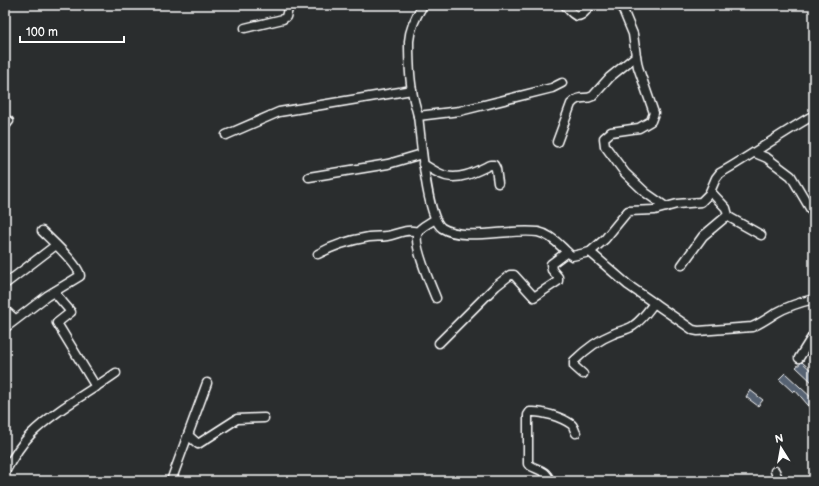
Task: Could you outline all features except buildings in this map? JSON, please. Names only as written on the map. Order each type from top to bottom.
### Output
[{"type":"street","points":[[245,28],[283,19],[286,17],[289,5]]},
{"type":"street","points":[[423,5],[412,24],[409,41],[412,90],[418,116],[423,164],[432,211],[435,219],[439,226],[444,229],[461,234],[522,231],[542,234],[552,238],[569,255],[575,256],[590,252],[605,239],[628,211],[655,210],[701,202],[707,198],[716,178],[720,174],[755,153],[786,131],[814,116]]},
{"type":"street","points":[[565,5],[573,15],[578,17],[582,15],[591,5]]},
{"type":"street","points":[[622,5],[634,34],[636,56],[654,113],[651,121],[639,128],[612,132],[604,138],[605,146],[625,173],[646,193],[666,207]]},
{"type":"street","points":[[557,142],[571,104],[576,99],[581,97],[590,98],[593,96],[610,77],[636,56]]},
{"type":"street","points":[[418,116],[472,108],[552,88],[562,83]]},
{"type":"street","points":[[226,135],[279,112],[412,90]]},
{"type":"street","points":[[755,153],[767,158],[791,176],[814,215]]},
{"type":"street","points":[[309,178],[388,164],[422,154]]},
{"type":"street","points":[[423,164],[448,177],[466,175],[490,165],[494,165],[498,183]]},
{"type":"street","points":[[711,192],[726,208],[728,213],[727,216]]},
{"type":"street","points":[[727,216],[762,235]]},
{"type":"street","points":[[682,265],[702,236],[712,226],[727,216]]},
{"type":"street","points":[[435,219],[418,232],[417,238],[425,273],[436,298]]},
{"type":"street","points":[[318,254],[334,246],[370,236],[386,236],[413,230],[418,232]]},
{"type":"street","points":[[5,328],[15,319],[54,292],[76,280],[80,275],[67,256],[42,231]]},
{"type":"street","points":[[5,284],[56,245]]},
{"type":"street","points":[[439,343],[496,286],[510,275],[514,275],[534,297],[558,281],[558,277],[552,270],[551,264],[567,252]]},
{"type":"street","points":[[590,252],[628,285],[698,332],[752,327],[758,325],[776,312],[794,304],[814,299]]},
{"type":"street","points":[[54,292],[71,312],[57,323],[96,387]]},
{"type":"street","points":[[583,374],[574,366],[574,361],[582,353],[596,343],[613,334],[633,326],[642,319],[654,303]]},
{"type":"street","points":[[5,310],[15,319]]},
{"type":"street","points":[[799,358],[814,334]]},
{"type":"street","points":[[5,472],[14,455],[30,435],[48,418],[116,373]]},
{"type":"street","points":[[171,481],[207,383]]},
{"type":"street","points":[[550,481],[547,475],[528,464],[528,415],[530,412],[534,412],[556,417],[571,424],[576,433]]},
{"type":"street","points":[[188,435],[198,444],[237,419],[264,418]]},
{"type":"street","points":[[775,471],[778,481]]}]
